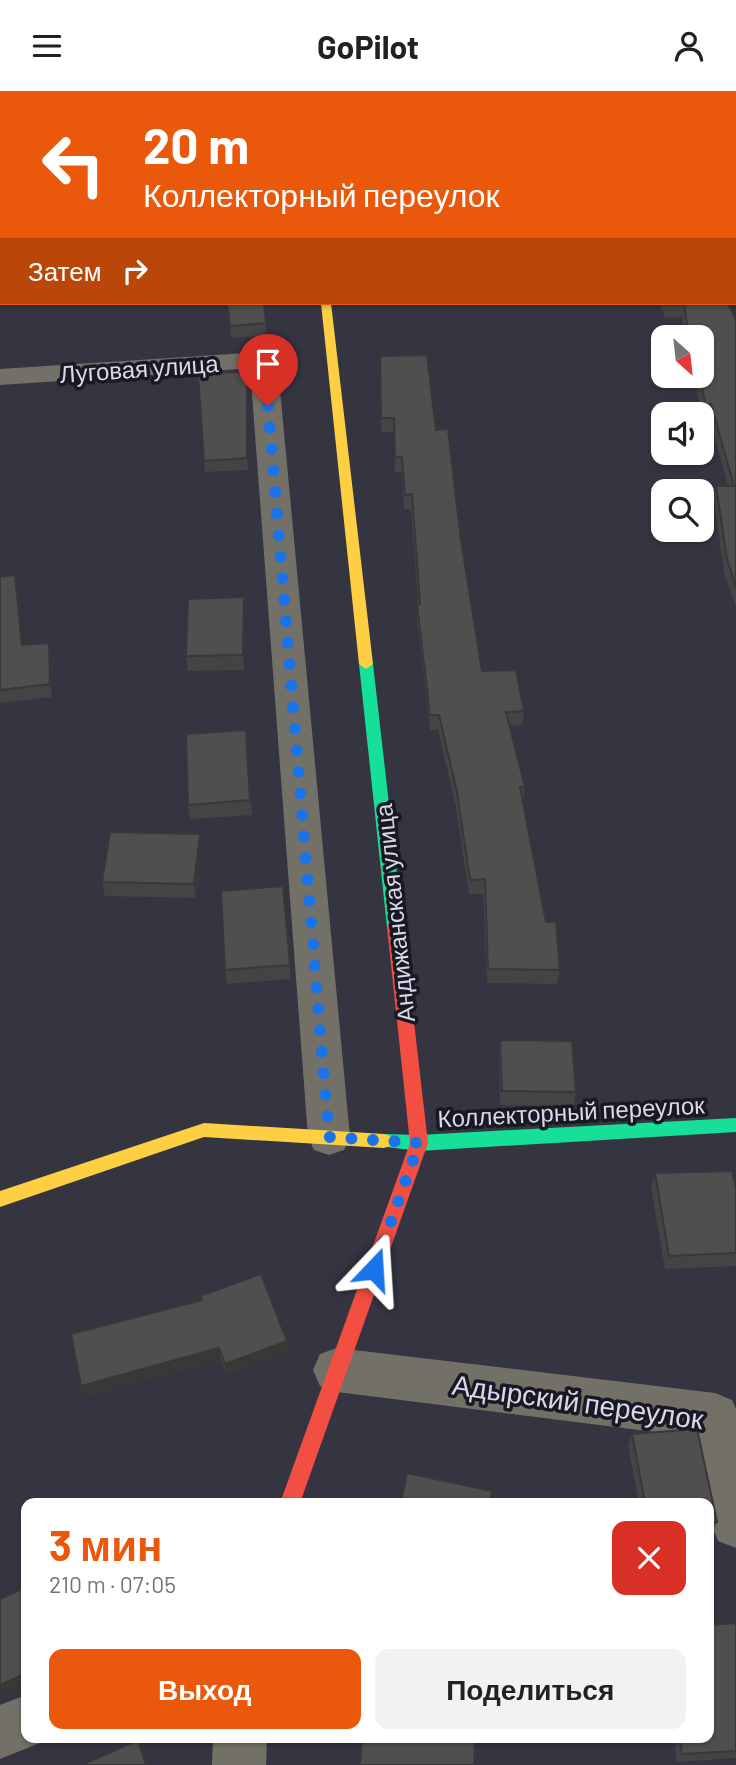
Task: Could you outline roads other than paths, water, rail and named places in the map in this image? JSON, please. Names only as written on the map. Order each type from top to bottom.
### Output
[{"type":"street","name":"Андижанская улица","points":[[292,1498],[419,1143],[326,305]]},
{"type":"street","name":"Луговая улица","points":[[0,377],[247,361],[265,379],[329,1137]]},
{"type":"street","name":"Коллекторный переулок","points":[[0,1199],[204,1130],[419,1143],[736,1125]]},
{"type":"street","name":"Адырский переулок","points":[[337,1370],[715,1416],[736,1523]]},
{"type":"street","points":[[0,1732],[21,1724]]},
{"type":"street","points":[[239,1765],[240,1743]]}]
